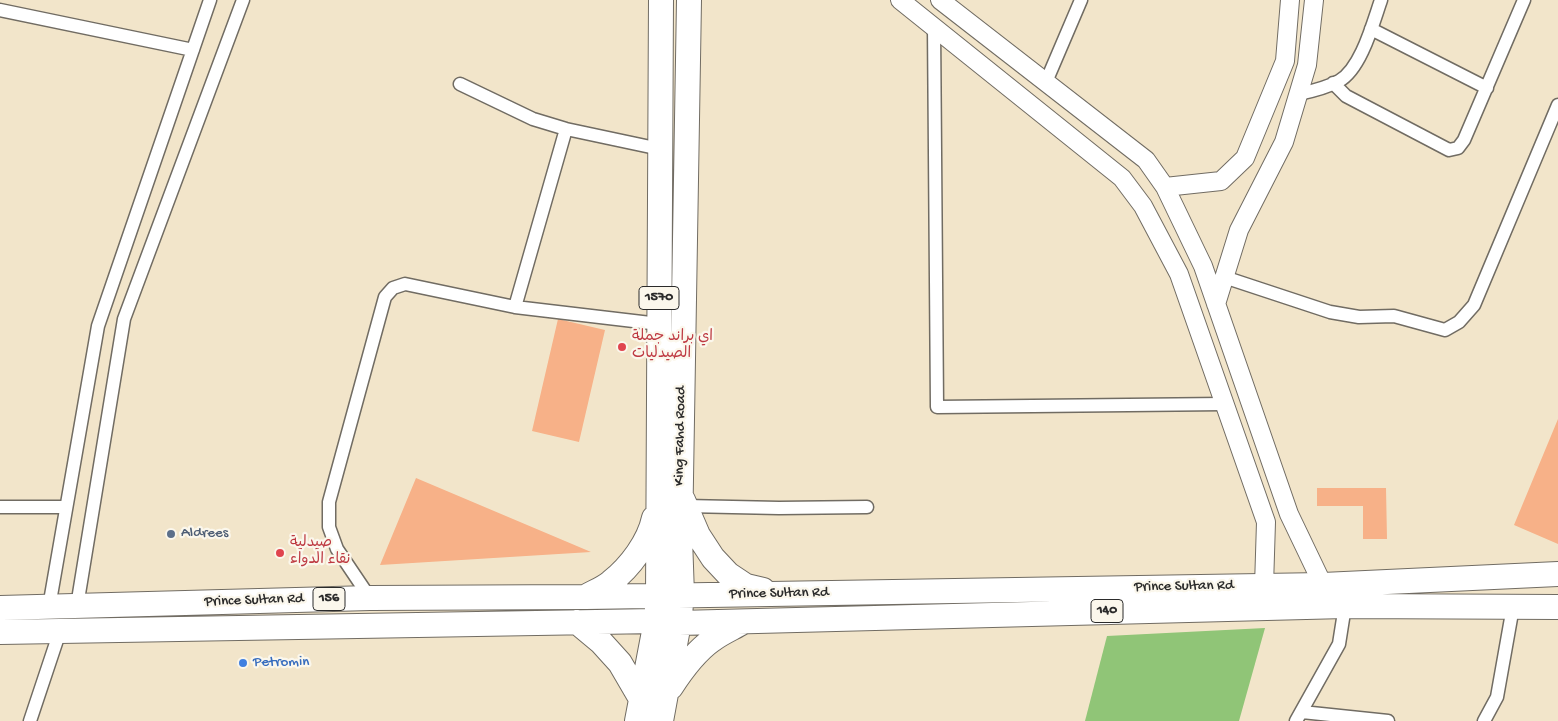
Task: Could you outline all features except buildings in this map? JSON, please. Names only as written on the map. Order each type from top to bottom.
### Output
[{"type":"highway","name":"King Fahd Road","points":[[661,0],[659,324],[680,538],[682,595],[679,623],[661,721]]},
{"type":"highway","name":"King Fahd Road","points":[[639,710],[656,621],[658,596],[675,499],[689,0]]},
{"type":"highway","points":[[586,597],[611,582],[638,553],[652,528],[675,499],[713,558],[728,574],[746,586],[780,594]]},
{"type":"highway","name":"Prince Sultan Rd","points":[[0,608],[370,598],[586,597],[1323,585],[1558,574]]},
{"type":"highway","name":"Prince Sultan Rd","points":[[0,632],[577,622],[656,621],[679,623],[1345,606],[1558,607]]},
{"type":"highway","points":[[666,695],[684,668],[697,653],[712,639],[744,621]]},
{"type":"highway","points":[[577,622],[601,642],[620,663],[639,710]]},
{"type":"street","points":[[49,607],[98,326],[210,0]]},
{"type":"street","points":[[77,606],[124,319],[243,0]]},
{"type":"street","points":[[900,0],[1122,178],[1143,206],[1179,274],[1266,522],[1264,586]]},
{"type":"street","points":[[1046,82],[1081,0]]},
{"type":"street","points":[[1166,187],[1221,181],[1245,158],[1285,61],[1290,0]]},
{"type":"street","points":[[1216,304],[1239,230],[1284,142],[1308,65],[1314,0]]},
{"type":"street","points":[[1298,94],[1320,90],[1341,80],[1354,65],[1366,45],[1381,0]]},
{"type":"street","points":[[1333,84],[1346,96],[1449,150],[1458,148],[1464,140],[1521,1]]},
{"type":"street","points":[[1224,404],[937,407],[934,26],[944,3],[1146,160],[1166,187],[1202,266],[1289,514],[1323,585]]},
{"type":"street","points":[[0,10],[193,50]]},
{"type":"street","points":[[1371,29],[1486,88]]},
{"type":"street","points":[[460,84],[533,119],[566,129],[660,149]]},
{"type":"street","points":[[1224,277],[1330,312],[1359,317],[1394,316],[1445,330],[1459,322],[1474,305],[1558,104]]},
{"type":"street","points":[[515,307],[566,129]]},
{"type":"street","points":[[370,598],[337,549],[329,527],[329,502],[385,297],[393,288],[405,284],[515,307],[659,324]]},
{"type":"street","points":[[1244,459],[1267,452]]},
{"type":"street","points":[[675,499],[868,507]]},
{"type":"street","points":[[0,507],[66,507]]},
{"type":"street","points":[[1345,606],[1339,644],[1299,717],[1388,721]]},
{"type":"street","points":[[1484,721],[1497,697],[1513,607]]},
{"type":"street","points":[[30,721],[60,631]]},
{"type":"green space","points":[[1265,628],[1239,721],[1085,721],[1107,636]]},
{"type":"place","name":"اي براند جملة الصيدليات","points":[[622,347]]},
{"type":"place","name":"Aldrees","points":[[171,534]]},
{"type":"place","name":"صيدلية نقاء الدواء","points":[[280,553]]},
{"type":"place","name":"Petromin","points":[[243,663]]}]
